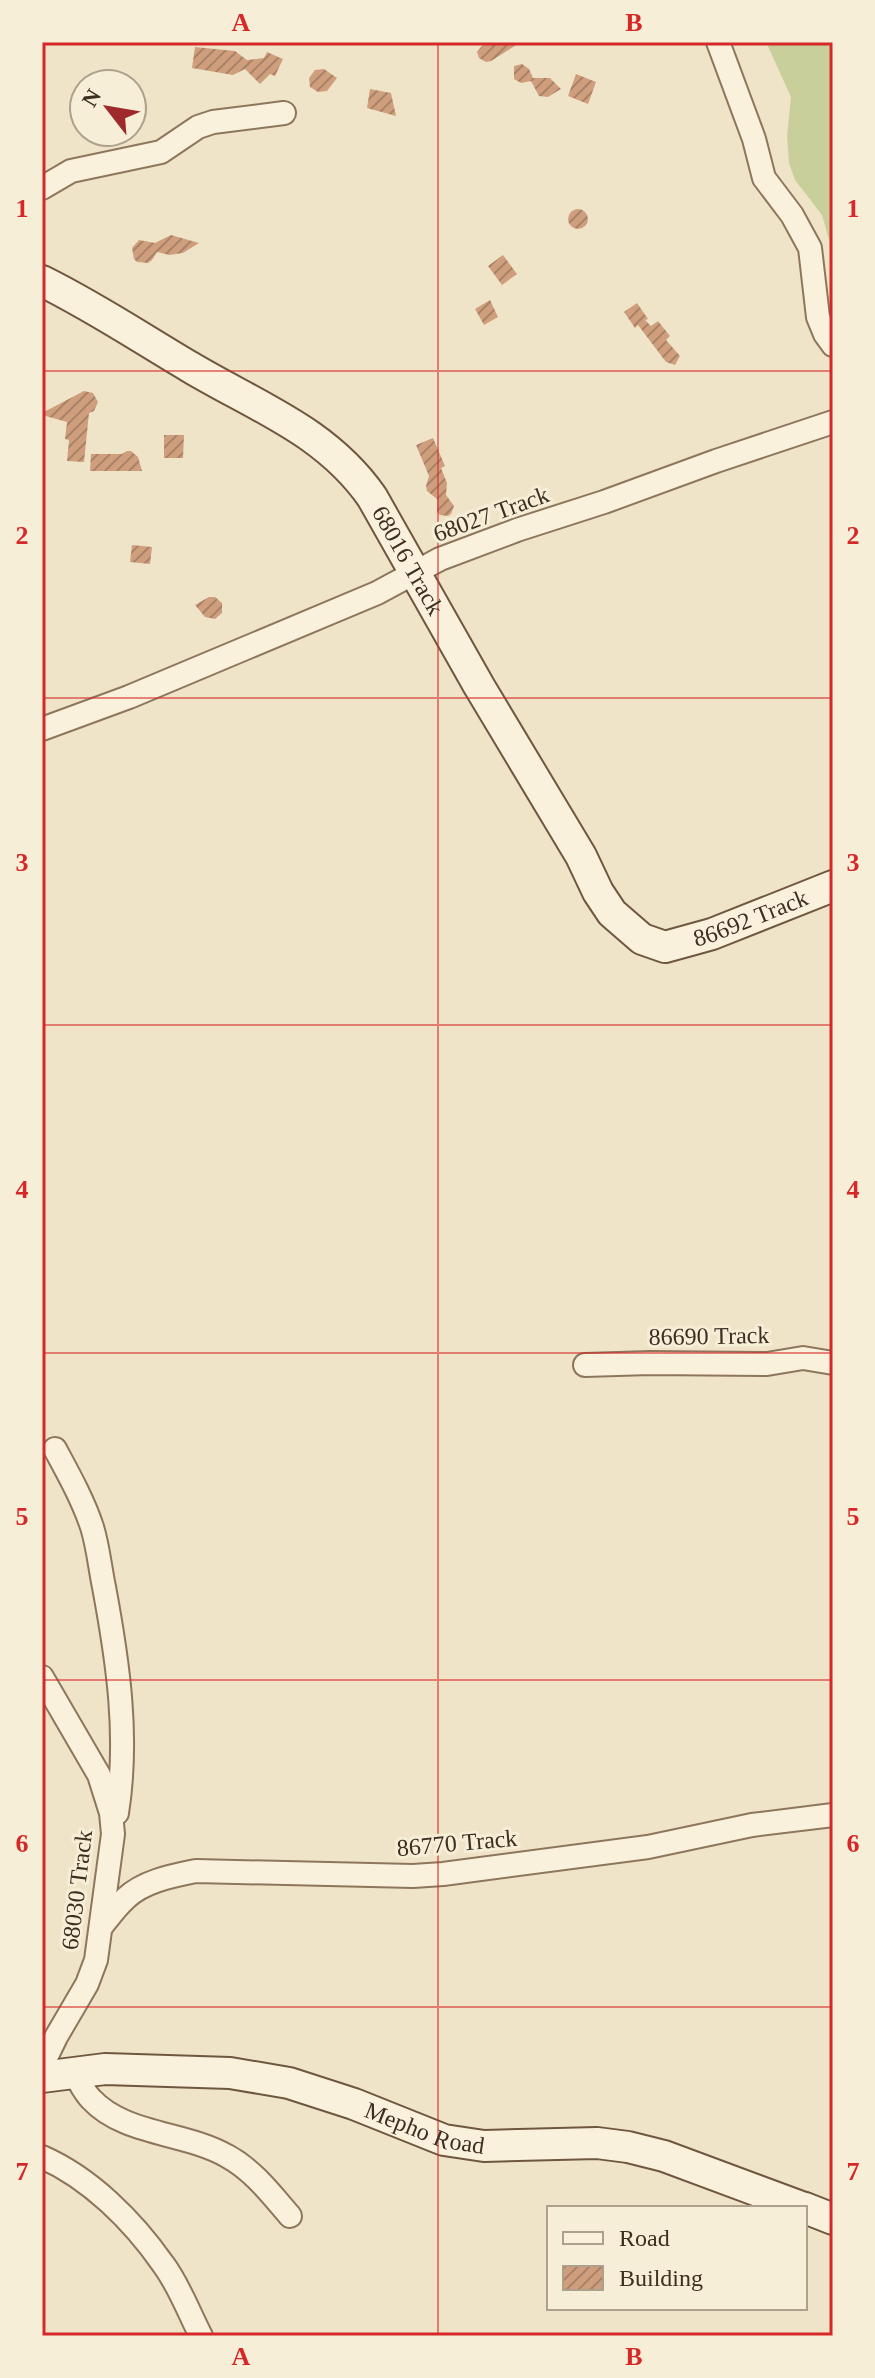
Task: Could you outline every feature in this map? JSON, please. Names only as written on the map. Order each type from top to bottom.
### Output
[{"type":"street","points":[[718,42],[754,139],[764,178],[792,215],[810,248],[818,317],[833,345]]},
{"type":"street","points":[[42,188],[71,171],[161,152],[198,127],[213,122],[284,113]]},
{"type":"street","name":"68016 Track","points":[[42,281],[305,431],[357,476],[562,824],[598,892],[612,913],[642,939],[665,947]]},
{"type":"street","name":"68027 Track","points":[[42,729],[129,697],[377,593],[440,559],[833,422]]},
{"type":"street","name":"86692 Track","points":[[665,947],[712,934],[833,886]]},
{"type":"street","name":"86690 Track","points":[[585,1365],[767,1364],[803,1358],[833,1363]]},
{"type":"street","points":[[55,1449],[76,1488],[92,1529],[119,1680],[123,1768],[113,1834]]},
{"type":"street","name":"68030 Track","points":[[42,1677],[102,1783],[111,1813],[113,1834],[96,1960],[87,1984],[42,2066]]},
{"type":"street","name":"86770 Track","points":[[101,1927],[127,1897],[145,1886],[196,1871],[443,1874],[648,1847],[752,1825],[833,1815]]},
{"type":"street","name":"Mepho Road","points":[[42,2077],[105,2069],[230,2073],[289,2083],[354,2104],[444,2140],[484,2146],[597,2143],[628,2147],[664,2156],[800,2206]]},
{"type":"street","points":[[74,2073],[88,2097],[119,2120],[201,2144],[228,2156],[253,2175],[290,2216]]},
{"type":"street","points":[[42,2157],[84,2182],[121,2213],[165,2265],[201,2336]]},
{"type":"street","name":"Mepho Road","points":[[807,2209],[833,2219]]},
{"type":"green space","points":[[766,42],[833,42],[833,296],[830,285],[832,250],[822,215],[795,180],[789,163],[787,136],[791,97]]},
{"type":"building","points":[[488,42],[521,42],[486,62],[479,58],[477,52]]},
{"type":"building","points":[[195,47],[235,51],[247,60],[264,58],[267,52],[283,59],[275,76],[270,74],[260,84],[245,69],[233,75],[192,68]]},
{"type":"building","points":[[522,64],[529,69],[533,78],[550,78],[561,89],[548,97],[539,96],[531,81],[521,83],[514,79],[514,66]]},
{"type":"building","points":[[324,69],[337,78],[327,91],[318,92],[310,87],[309,78],[315,70]]},
{"type":"building","points":[[576,74],[596,82],[588,104],[568,96]]},
{"type":"building","points":[[370,89],[391,93],[396,116],[367,108]]},
{"type":"building","points":[[574,209],[582,209],[588,219],[582,229],[574,229],[568,223],[568,215]]},
{"type":"building","points":[[171,235],[199,243],[183,253],[169,255],[157,252],[148,263],[134,259],[132,248],[139,240],[155,243]]},
{"type":"building","points":[[503,255],[517,274],[502,285],[488,266]]},
{"type":"building","points":[[490,300],[498,317],[484,325],[475,309]]},
{"type":"building","points":[[637,303],[651,326],[658,321],[670,336],[666,340],[680,356],[675,365],[666,362],[624,312]]},
{"type":"building","points":[[84,391],[93,393],[98,402],[94,411],[89,413],[84,462],[67,461],[67,422],[42,413]]},
{"type":"building","points":[[164,435],[184,435],[183,458],[164,458]]},
{"type":"building","points":[[433,438],[445,466],[441,468],[447,483],[446,495],[454,506],[448,516],[437,512],[437,499],[427,491],[429,476],[416,445]]},
{"type":"building","points":[[127,451],[138,457],[142,471],[90,471],[91,454],[122,454]]},
{"type":"building","points":[[132,545],[152,547],[150,564],[130,562]]},
{"type":"building","points":[[215,597],[222,603],[222,613],[215,619],[205,617],[195,605]]}]
